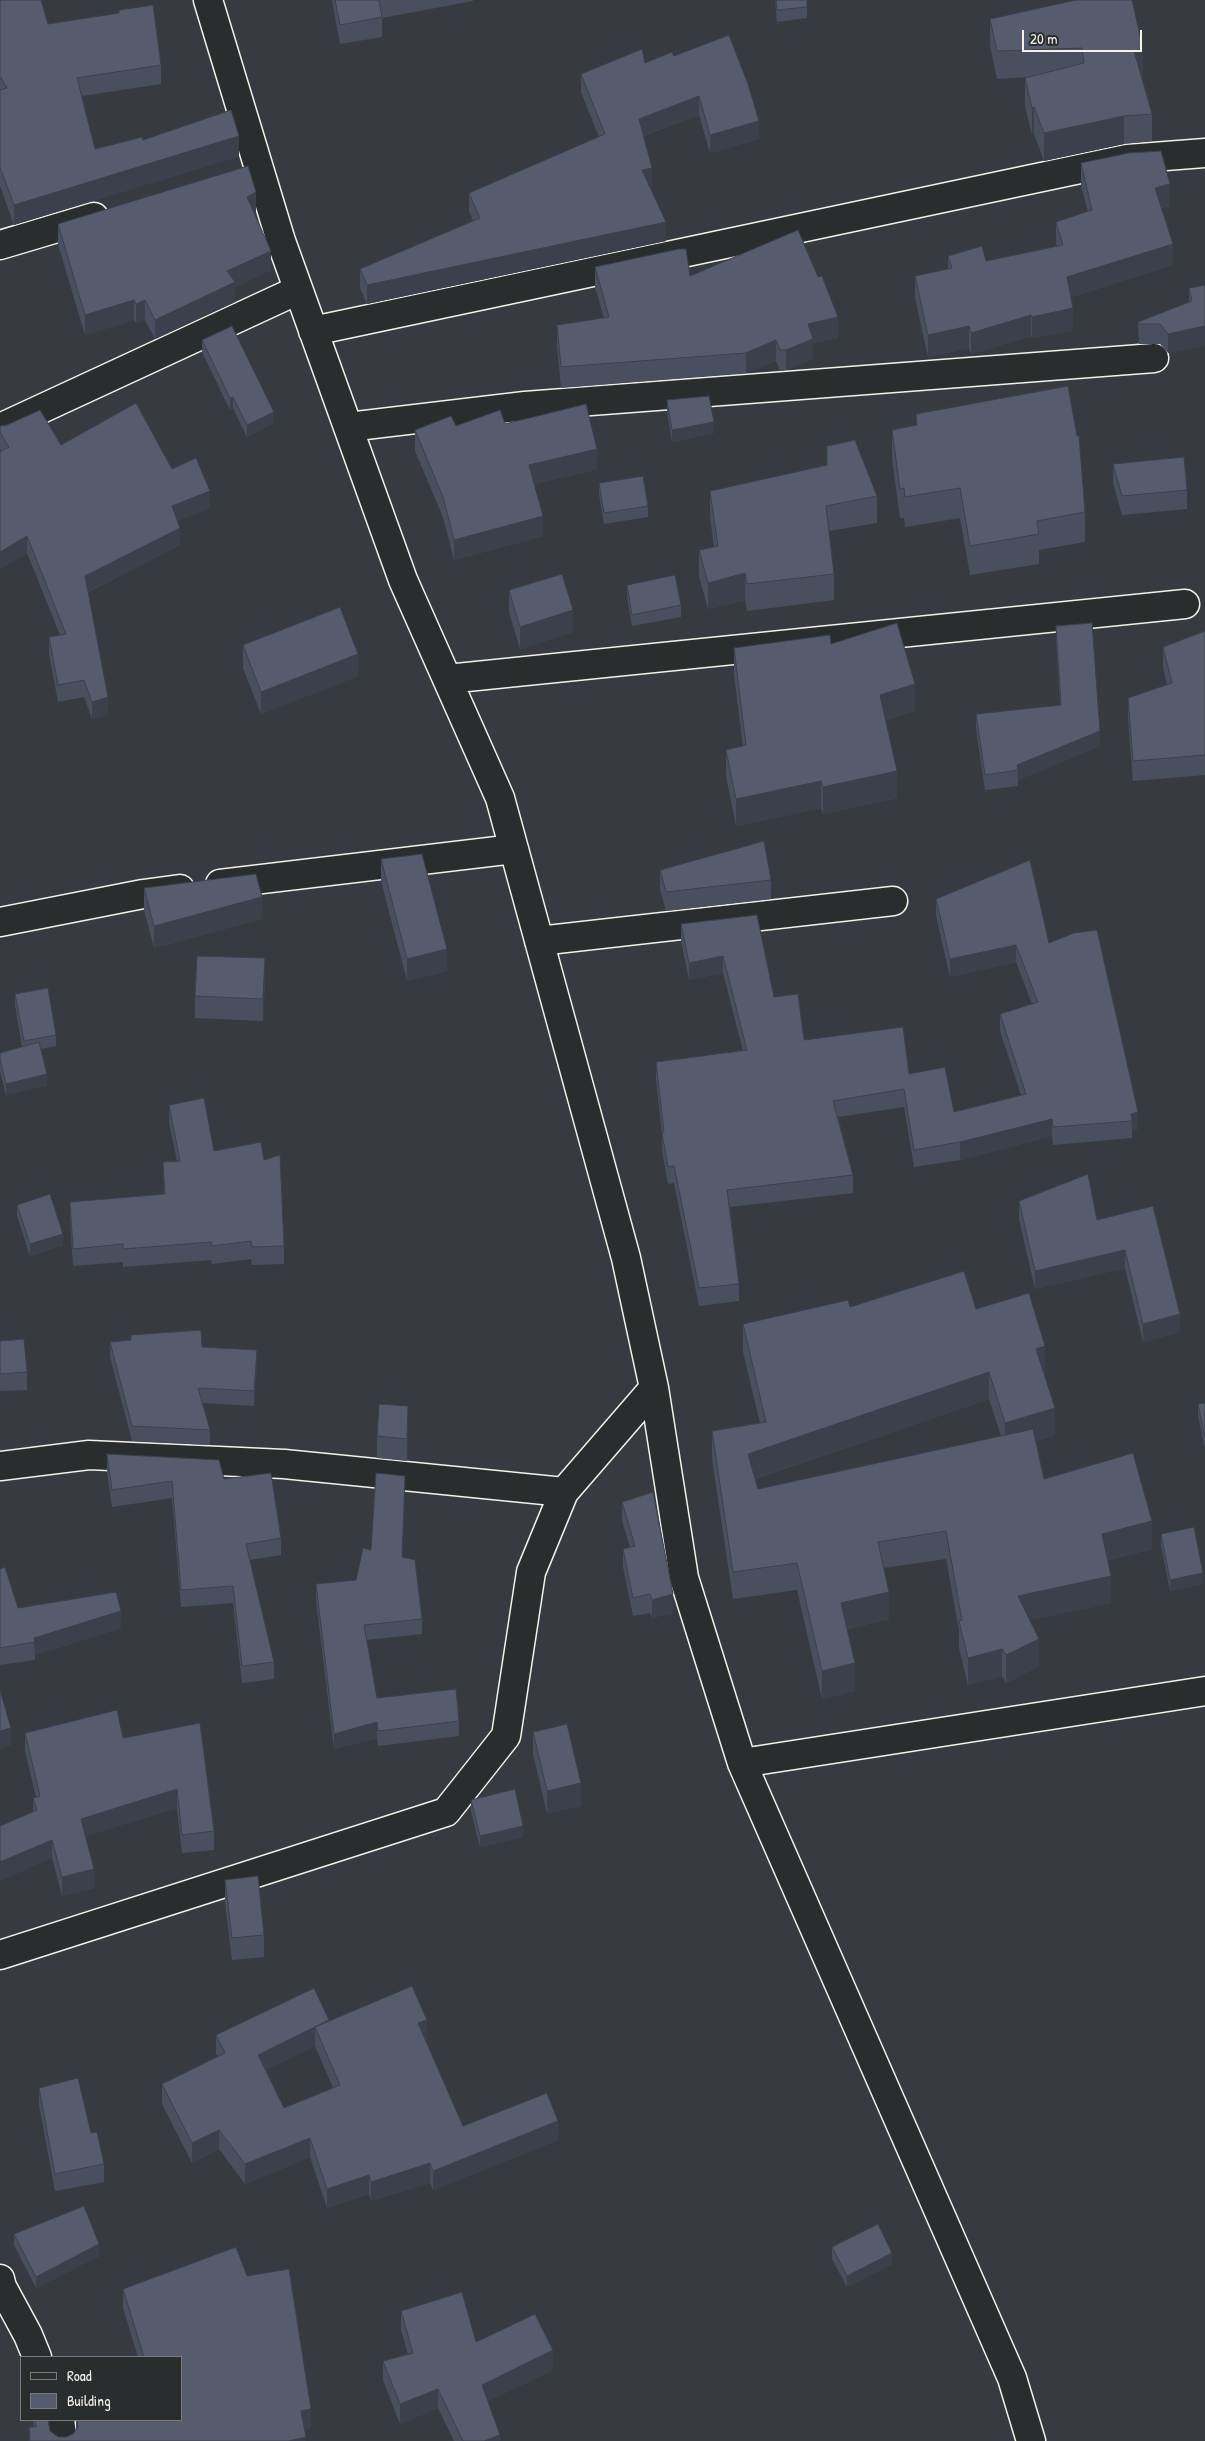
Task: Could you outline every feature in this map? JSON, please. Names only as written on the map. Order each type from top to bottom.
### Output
[{"type":"street","points":[[208,0],[298,290],[403,580],[500,798],[626,1258],[654,1388],[684,1578],[742,1763],[1012,2378],[1031,2441]]},
{"type":"street","points":[[313,331],[1127,159],[1205,153]]},
{"type":"street","points":[[230,175],[258,166]]},
{"type":"street","points":[[0,245],[118,210]]},
{"type":"street","points":[[0,428],[298,290]]},
{"type":"street","points":[[348,427],[535,405],[1154,358]]},
{"type":"street","points":[[447,680],[1185,604]]},
{"type":"street","points":[[0,922],[143,894],[514,849]]},
{"type":"street","points":[[538,941],[894,901]]},
{"type":"street","points":[[0,1955],[446,1812],[506,1736],[531,1572],[564,1492],[654,1388]]},
{"type":"street","points":[[0,1466],[99,1456],[284,1464],[564,1492]]},
{"type":"street","points":[[742,1763],[1205,1691]]},
{"type":"street","points":[[1,2285],[28,2334],[37,2356]]},
{"type":"street","points":[[60,2421],[63,2441]]},
{"type":"building","points":[[0,0],[41,0],[48,24],[119,13],[119,10],[153,5],[161,65],[77,78],[95,149],[142,137],[143,140],[231,110],[239,136],[14,205],[0,167],[0,90],[7,88],[0,76]]},
{"type":"building","points":[[335,0],[379,0],[382,17],[340,25]]},
{"type":"building","points":[[776,0],[807,0],[807,7],[777,10]]},
{"type":"building","points":[[1076,0],[1132,0],[1143,49],[1134,51],[1152,114],[1124,116],[1044,133],[1034,107],[1032,108],[1025,78],[1084,63],[1082,48],[997,51],[990,19]]},
{"type":"building","points":[[729,35],[748,84],[759,121],[710,135],[699,96],[639,119],[652,168],[642,170],[666,222],[367,285],[360,269],[480,218],[469,193],[605,134],[581,74],[642,49],[645,63],[672,52],[674,56]]},
{"type":"building","points":[[1161,151],[1170,184],[1155,188],[1173,244],[1067,277],[1073,308],[1032,317],[1031,315],[971,333],[969,326],[928,335],[915,276],[952,268],[948,256],[982,246],[986,261],[1063,245],[1056,222],[1092,210],[1081,163],[1129,153]]},
{"type":"building","points":[[248,166],[256,192],[247,197],[271,251],[227,271],[235,282],[155,320],[145,300],[136,304],[134,300],[85,315],[58,224]]},
{"type":"building","points":[[798,230],[818,277],[822,276],[838,317],[808,324],[813,339],[786,350],[780,350],[776,340],[746,353],[561,367],[557,325],[609,317],[595,267],[686,249],[690,276]]},
{"type":"building","points":[[1205,285],[1205,326],[1168,334],[1160,324],[1139,324],[1138,322],[1192,301],[1189,288]]},
{"type":"building","points":[[232,326],[274,412],[247,425],[233,397],[230,398],[202,340]]},
{"type":"building","points":[[1068,386],[1077,436],[1079,436],[1085,512],[1037,521],[1039,534],[970,546],[960,488],[905,497],[904,488],[900,489],[892,430],[917,425],[916,414]]},
{"type":"building","points":[[709,396],[714,422],[672,430],[667,400]]},
{"type":"building","points":[[136,403],[172,469],[196,458],[210,491],[172,506],[180,528],[85,576],[108,697],[92,702],[84,680],[58,685],[49,637],[66,634],[27,536],[0,552],[0,452],[9,447],[0,432],[0,426],[7,425],[40,410],[61,445]]},
{"type":"building","points":[[586,404],[597,449],[529,465],[543,516],[454,540],[443,497],[415,430],[451,416],[456,426],[500,410],[505,424]]},
{"type":"building","points":[[855,440],[877,496],[826,506],[834,574],[747,584],[745,573],[708,583],[699,550],[718,546],[710,491],[827,465],[827,446]]},
{"type":"building","points":[[1184,457],[1187,490],[1122,496],[1113,464]]},
{"type":"building","points":[[643,476],[648,506],[604,513],[599,483]]},
{"type":"building","points":[[562,574],[573,610],[520,627],[509,590]]},
{"type":"building","points":[[675,575],[681,605],[632,615],[627,585]]},
{"type":"building","points":[[340,607],[358,654],[261,692],[243,645]]},
{"type":"building","points":[[897,623],[915,684],[880,695],[897,771],[823,787],[821,781],[736,799],[726,750],[746,745],[734,648],[830,635],[831,644]]},
{"type":"building","points":[[1092,623],[1100,731],[1017,765],[1018,770],[985,775],[976,714],[1061,705],[1056,626]]},
{"type":"building","points":[[1205,631],[1205,755],[1133,761],[1128,698],[1172,683],[1163,647]]},
{"type":"building","points":[[764,841],[771,880],[666,892],[660,870]]},
{"type":"building","points":[[422,854],[447,949],[407,959],[381,859]]},
{"type":"building","points":[[1030,860],[1049,943],[1074,933],[1097,930],[1138,1112],[1131,1114],[1132,1121],[1053,1127],[1052,1119],[960,1142],[914,1150],[904,1089],[833,1101],[853,1175],[727,1190],[739,1284],[699,1288],[674,1166],[668,1167],[662,1133],[664,1132],[656,1062],[747,1050],[723,956],[689,963],[681,924],[757,915],[774,997],[798,994],[804,1040],[903,1027],[909,1074],[945,1067],[954,1112],[1026,1094],[1000,1014],[1038,1002],[1016,945],[950,959],[936,899]]},
{"type":"building","points":[[256,874],[262,897],[154,926],[144,888]]},
{"type":"building","points":[[197,956],[265,958],[263,999],[195,996]]},
{"type":"building","points":[[48,988],[56,1035],[24,1041],[15,994]]},
{"type":"building","points":[[39,1042],[47,1074],[6,1084],[0,1053]]},
{"type":"building","points":[[204,1098],[214,1151],[261,1142],[264,1160],[280,1155],[284,1246],[252,1247],[251,1241],[212,1246],[211,1242],[123,1249],[123,1244],[73,1249],[70,1202],[165,1194],[163,1162],[180,1161],[169,1105]]},
{"type":"building","points":[[1088,1174],[1097,1220],[1153,1206],[1180,1314],[1143,1324],[1125,1250],[1035,1271],[1019,1201]]},
{"type":"building","points":[[50,1194],[63,1234],[30,1244],[17,1205]]},
{"type":"building","points":[[964,1271],[976,1309],[1029,1293],[1045,1346],[1036,1349],[1055,1408],[1005,1423],[989,1372],[748,1454],[758,1489],[1033,1429],[1044,1479],[1133,1453],[1152,1521],[1102,1534],[1111,1576],[1018,1596],[1039,1639],[1006,1655],[1002,1649],[968,1658],[959,1621],[962,1620],[946,1531],[878,1542],[889,1592],[841,1603],[855,1663],[822,1671],[797,1563],[733,1572],[712,1431],[766,1422],[743,1324],[848,1300],[850,1307]]},
{"type":"building","points":[[201,1330],[202,1347],[257,1350],[254,1391],[198,1388],[210,1430],[132,1426],[110,1342],[131,1340],[131,1335]]},
{"type":"building","points":[[24,1339],[27,1372],[0,1374],[0,1341]]},
{"type":"building","points":[[1205,1403],[1205,1438],[1198,1404]]},
{"type":"building","points":[[379,1404],[408,1406],[407,1439],[377,1436]]},
{"type":"building","points":[[107,1454],[219,1460],[224,1479],[271,1473],[281,1538],[246,1544],[274,1662],[242,1666],[233,1586],[181,1590],[172,1481],[112,1490]]},
{"type":"building","points":[[376,1473],[405,1476],[402,1557],[415,1560],[422,1619],[364,1625],[377,1698],[456,1689],[459,1721],[378,1731],[377,1722],[334,1734],[316,1584],[356,1580],[363,1548],[371,1550]]},
{"type":"building","points":[[653,1492],[673,1594],[652,1600],[650,1594],[633,1598],[623,1549],[635,1546],[622,1502]]},
{"type":"building","points":[[1194,1527],[1203,1573],[1170,1580],[1161,1534]]},
{"type":"building","points":[[5,1567],[18,1608],[116,1592],[121,1611],[34,1638],[35,1642],[0,1648],[0,1569]]},
{"type":"building","points":[[0,1690],[11,1728],[0,1731]]},
{"type":"building","points":[[117,1710],[123,1738],[200,1723],[214,1831],[182,1835],[177,1789],[81,1819],[94,1869],[62,1877],[52,1840],[0,1862],[0,1826],[37,1810],[33,1798],[40,1796],[25,1733]]},
{"type":"building","points":[[567,1724],[581,1783],[547,1791],[533,1732]]},
{"type":"building","points":[[515,1789],[523,1826],[480,1836],[471,1800]]},
{"type":"building","points":[[258,1876],[264,1935],[232,1938],[225,1880]]},
{"type":"building","points":[[412,1986],[427,2020],[418,2023],[463,2126],[547,2093],[558,2121],[433,2171],[430,2163],[371,2182],[369,2175],[327,2189],[310,2138],[245,2164],[219,2130],[192,2143],[162,2084],[225,2053],[216,2035],[314,1988],[329,2020],[258,2055],[284,2108],[340,2085],[315,2027]]},
{"type":"building","points":[[78,2078],[91,2133],[97,2132],[104,2164],[55,2174],[39,2088]]},
{"type":"building","points":[[84,2206],[99,2244],[36,2277],[14,2234]]},
{"type":"building","points":[[878,2224],[892,2253],[847,2276],[832,2247]]},
{"type":"building","points":[[236,2247],[247,2276],[289,2269],[311,2409],[301,2411],[306,2437],[289,2441],[30,2441],[29,2427],[36,2427],[35,2421],[48,2421],[50,2431],[58,2437],[66,2437],[73,2434],[78,2427],[77,2421],[182,2421],[182,2356],[144,2356],[123,2289]]},
{"type":"building","points":[[462,2292],[476,2342],[535,2314],[553,2350],[482,2385],[500,2435],[484,2441],[463,2441],[438,2389],[400,2404],[383,2361],[413,2353],[401,2311]]}]
